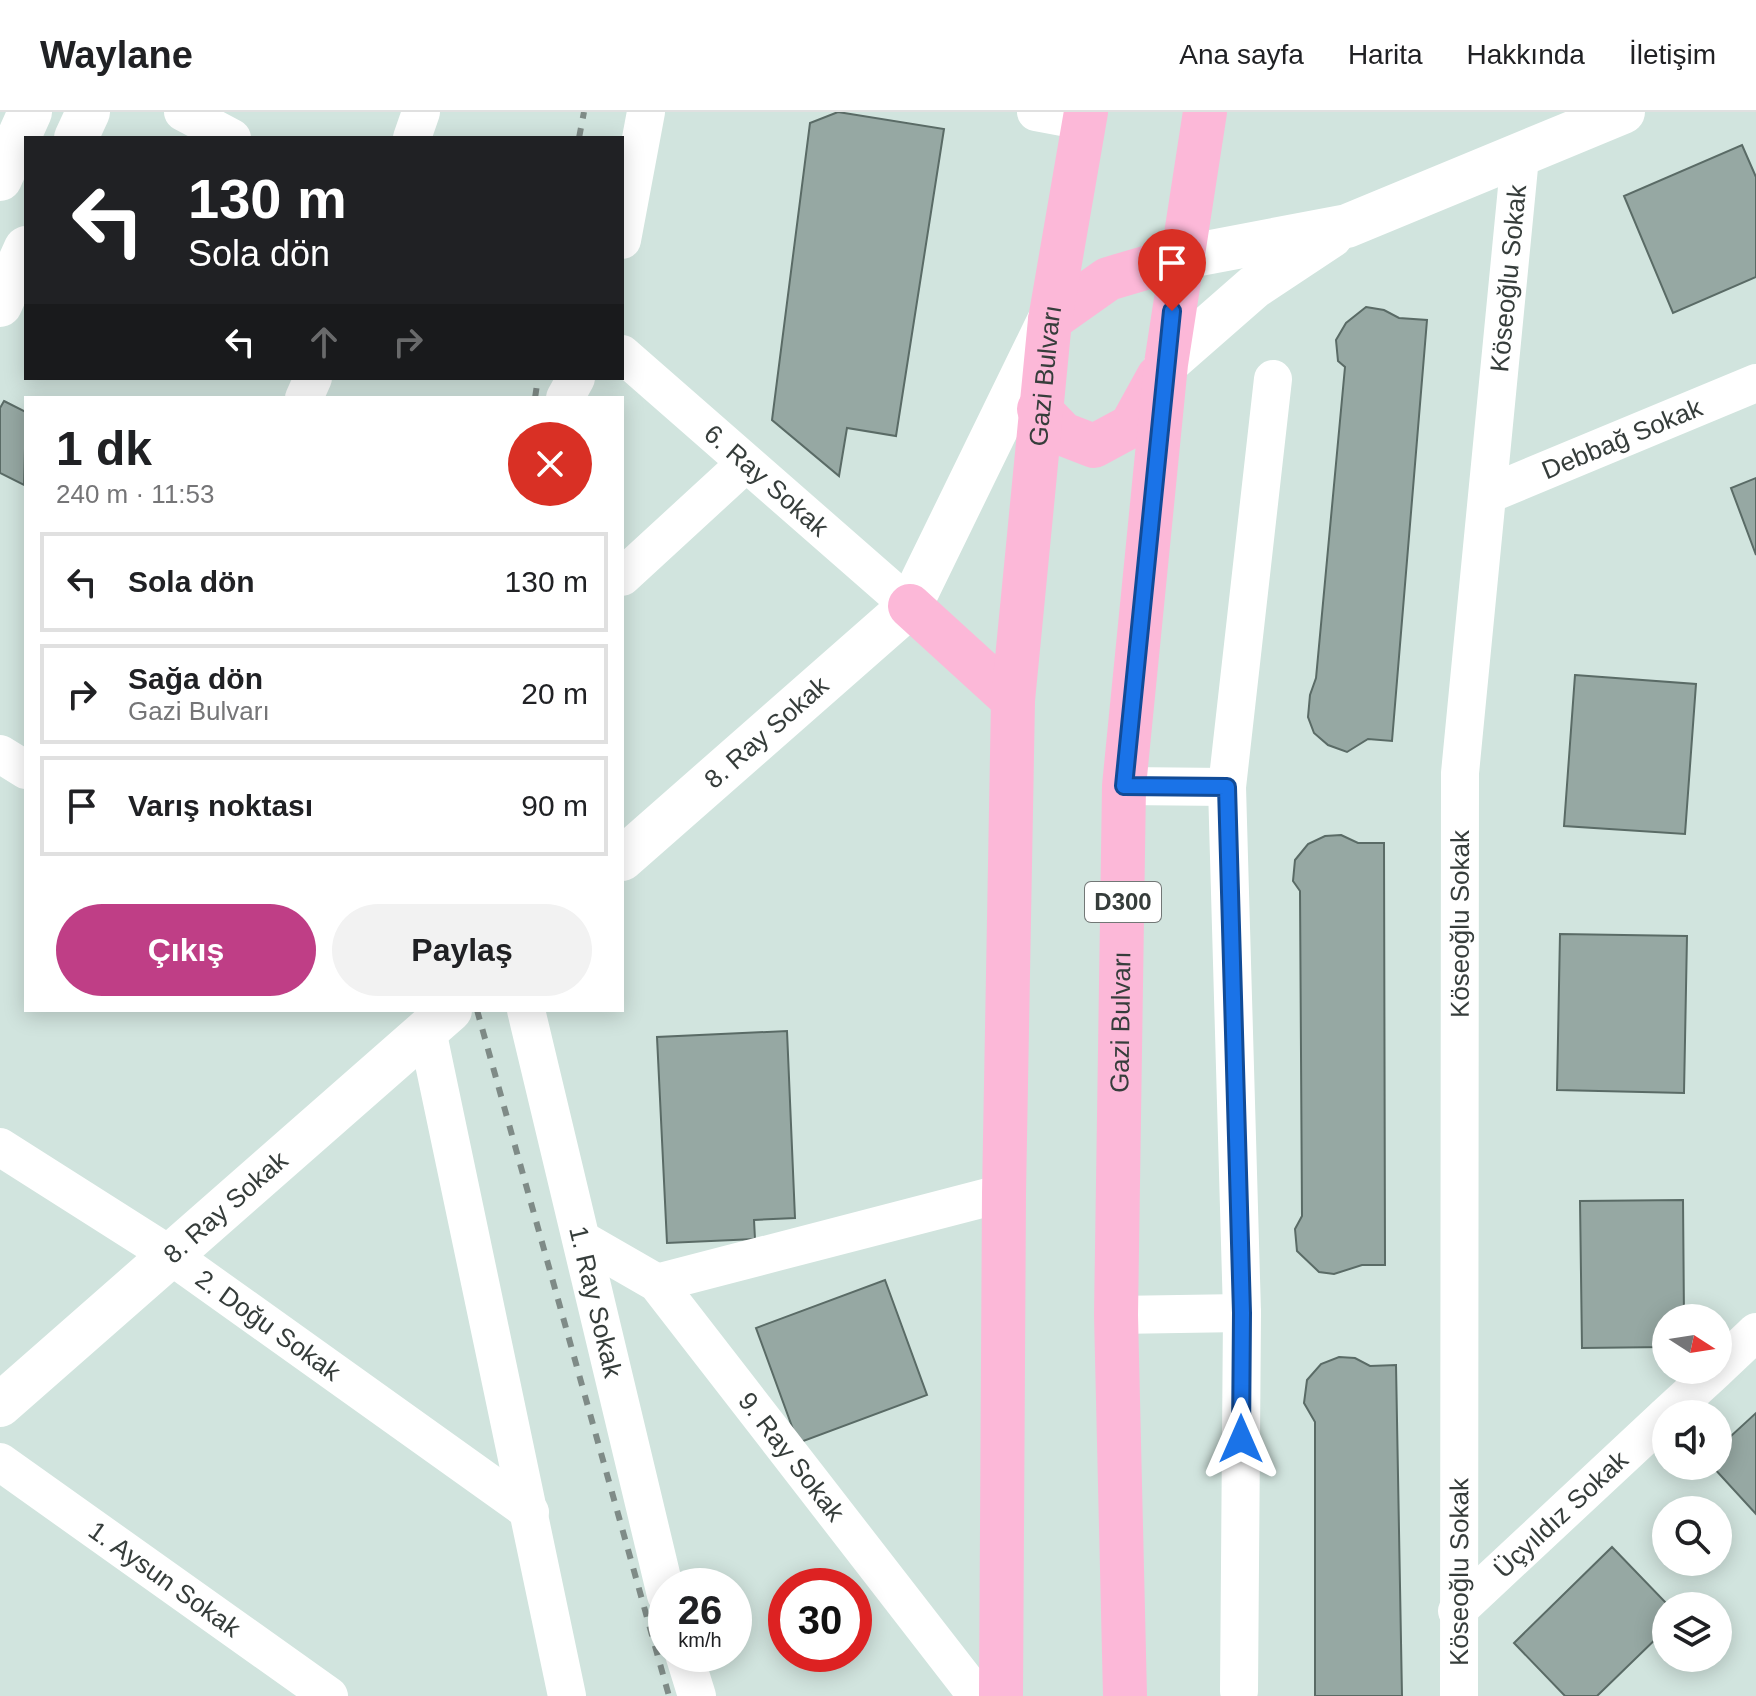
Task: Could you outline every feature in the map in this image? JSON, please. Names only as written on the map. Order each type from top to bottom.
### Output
[{"type":"highway","name":"Gazi Bulvarı","points":[[1125,1696],[1116,1315],[1124,786],[1166,364],[1179,258],[1205,112]]},
{"type":"highway","name":"Gazi Bulvarı","points":[[1001,1696],[1004,1193],[1013,700],[1039,409],[1050,320],[1085,117]]},
{"type":"highway","points":[[1050,320],[1108,279],[1179,258]]},
{"type":"highway","points":[[1039,409],[1063,434],[1094,446],[1131,426],[1166,364]]},
{"type":"highway","points":[[910,606],[1013,700]]},
{"type":"street","points":[[0,179],[30,112]]},
{"type":"street","points":[[77,136],[88,112]]},
{"type":"street","points":[[183,112],[228,136]]},
{"type":"street","points":[[413,136],[421,112]]},
{"type":"street","points":[[624,229],[646,112]]},
{"type":"street","points":[[1036,112],[1085,117]]},
{"type":"street","points":[[1179,258],[1347,226],[1623,112]]},
{"type":"street","name":"Köseoğlu Sokak","points":[[1459,1696],[1460,773],[1520,157]]},
{"type":"street","points":[[1166,364],[1254,287],[1347,226]]},
{"type":"street","points":[[0,305],[24,252]]},
{"type":"street","points":[[910,606],[1050,320]]},
{"type":"street","name":"6. Ray Sokak","points":[[624,356],[910,606]]},
{"type":"street","points":[[1239,1691],[1242,1313],[1227,787],[1273,379]]},
{"type":"street","name":"Debbağ Sokak","points":[[1489,494],[1756,383]]},
{"type":"street","points":[[624,575],[746,463]]},
{"type":"street","name":"8. Ray Sokak","points":[[624,857],[910,606]]},
{"type":"street","points":[[0,754],[24,769]]},
{"type":"street","points":[[1124,786],[1227,787]]},
{"type":"street","name":"1. Ray Sokak","points":[[527,1012],[584,1241],[660,1568]]},
{"type":"street","points":[[438,1017],[567,1696]]},
{"type":"street","name":"8. Ray Sokak","points":[[0,1405],[438,1017]]},
{"type":"street","name":"2. Doğu Sokak","points":[[0,1147],[170,1255],[530,1512]]},
{"type":"street","points":[[657,1283],[1004,1193]]},
{"type":"street","name":"9. Ray Sokak","points":[[584,1241],[657,1283],[977,1696]]},
{"type":"street","points":[[1116,1315],[1242,1313]]},
{"type":"street","name":"Üçyıldız Sokak","points":[[1732,1355],[1756,1332]]},
{"type":"street","name":"Üçyıldız Sokak","points":[[1683,1400],[1701,1384]]},
{"type":"street","name":"Üçyıldız Sokak","points":[[1457,1611],[1652,1429]]},
{"type":"street","name":"1. Aysun Sokak","points":[[0,1462],[329,1696]]},
{"type":"street","points":[[690,1672],[697,1696]]},
{"type":"building","points":[[838,112],[944,129],[896,436],[847,428],[839,476],[772,420],[810,123]]},
{"type":"building","points":[[1742,145],[1756,177],[1756,277],[1673,313],[1624,196]]},
{"type":"building","points":[[1366,307],[1384,310],[1399,318],[1427,320],[1392,741],[1368,739],[1347,752],[1328,745],[1314,733],[1308,717],[1310,695],[1316,678],[1345,367],[1338,361],[1336,340],[1346,323]]},
{"type":"building","points":[[4,401],[24,411],[24,485],[0,473],[0,408]]},
{"type":"building","points":[[1756,478],[1756,555],[1731,488]]},
{"type":"building","points":[[1575,675],[1696,684],[1685,834],[1564,826]]},
{"type":"building","points":[[1341,835],[1358,843],[1384,843],[1385,1265],[1362,1265],[1334,1274],[1319,1272],[1297,1251],[1295,1229],[1302,1216],[1300,891],[1293,881],[1295,860],[1308,844],[1325,836]]},
{"type":"building","points":[[1560,934],[1687,936],[1684,1093],[1557,1090]]},
{"type":"building","points":[[787,1031],[795,1218],[754,1220],[755,1239],[667,1243],[657,1037]]},
{"type":"building","points":[[1683,1200],[1684,1304],[1652,1304],[1652,1347],[1582,1348],[1580,1201]]},
{"type":"building","points":[[885,1280],[927,1395],[798,1443],[756,1328]]},
{"type":"building","points":[[1339,1357],[1355,1358],[1370,1366],[1396,1365],[1402,1696],[1315,1696],[1315,1422],[1304,1403],[1307,1380],[1321,1364]]},
{"type":"building","points":[[1756,1413],[1756,1514],[1725,1480],[1732,1480],[1732,1435]]},
{"type":"building","points":[[1612,1547],[1655,1592],[1652,1592],[1652,1643],[1597,1696],[1565,1696],[1514,1643]]},
{"type":"railway","points":[[579,136],[584,112]]},
{"type":"railway","points":[[535,396],[538,380]]},
{"type":"railway","points":[[478,1012],[669,1696]]},
{"type":"route","points":[[1172,311],[1124,786],[1227,787],[1242,1313],[1241,1439]]}]
